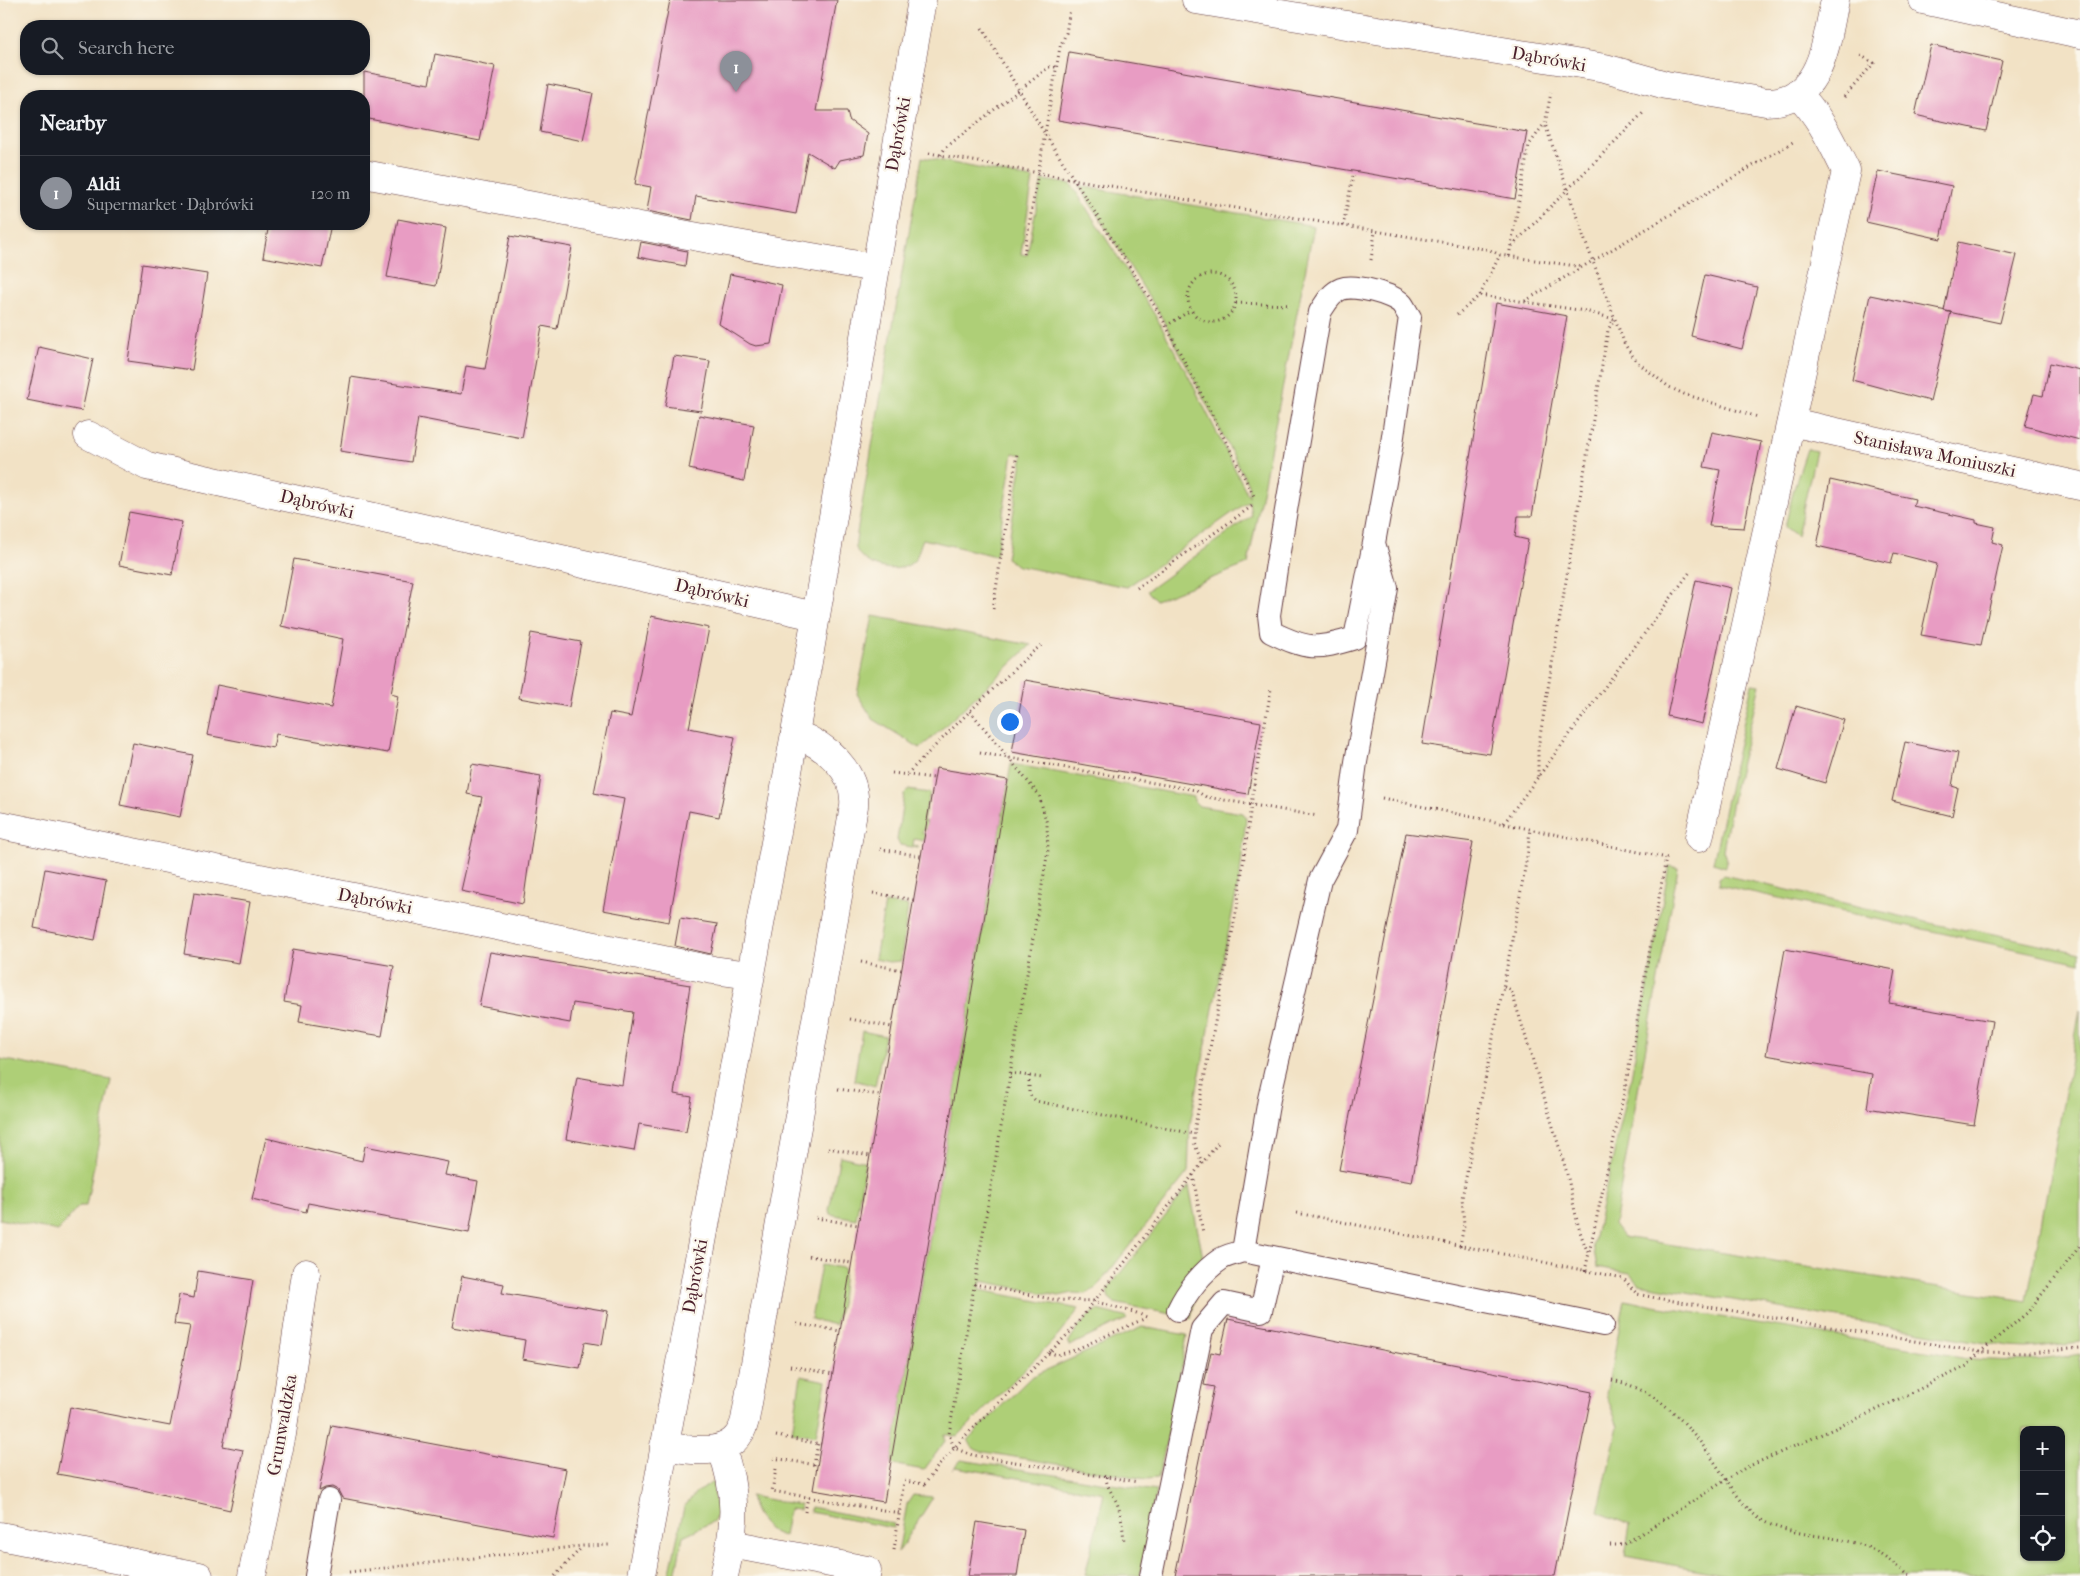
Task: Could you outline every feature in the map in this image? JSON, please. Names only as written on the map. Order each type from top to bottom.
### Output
[{"type":"street","name":"Dąbrówki","points":[[643,1564],[795,734],[922,0]]},
{"type":"street","name":"Dąbrówki","points":[[1196,0],[1606,68],[1666,85],[1759,101],[1782,101],[1809,84],[1819,66],[1835,0]]},
{"type":"street","points":[[1923,0],[2080,34]]},
{"type":"street","points":[[1699,838],[1846,171],[1820,120],[1812,108],[1797,93]]},
{"type":"street","points":[[370,175],[709,239],[875,268]]},
{"type":"street","name":"Stanisława Moniuszki","points":[[1791,422],[2080,486]]},
{"type":"street","name":"Dąbrówki","points":[[88,435],[147,466],[815,616]]},
{"type":"street","points":[[664,1446],[695,1451],[722,1448],[735,1440],[740,1434],[745,1420],[854,806],[854,788],[844,769],[823,748],[811,740],[795,734]]},
{"type":"street","name":"Dąbrówki","points":[[0,825],[713,970],[750,975]]},
{"type":"street","name":"Grunwaldzka","points":[[252,1576],[282,1434],[306,1273]]},
{"type":"street","points":[[722,1448],[732,1484],[734,1510],[731,1544],[724,1576]]},
{"type":"street","points":[[0,1536],[199,1576]]},
{"type":"street","points":[[731,1544],[867,1570],[866,1576]]},
{"type":"lane","points":[[1243,1251],[1269,1099],[1320,880],[1347,830],[1356,762],[1387,588],[1374,543],[1392,443],[1410,317],[1401,303],[1383,293],[1342,289],[1329,298],[1320,312],[1269,615],[1271,632],[1293,643],[1311,648],[1330,646],[1355,638],[1374,543]]},
{"type":"lane","points":[[1178,1310],[1184,1298],[1208,1270],[1222,1258],[1243,1251],[1603,1325]]},
{"type":"lane","points":[[1151,1576],[1202,1329],[1224,1303],[1261,1311],[1273,1258]]},
{"type":"lane","points":[[316,1576],[329,1500]]},
{"type":"path","points":[[1024,254],[1056,67],[1070,9]]},
{"type":"path","points":[[982,28],[1045,134],[1138,278],[1166,326],[1259,502],[1137,588]]},
{"type":"path","points":[[1840,101],[1874,62],[1856,54]]},
{"type":"path","points":[[941,155],[952,143],[1049,67],[1056,67]]},
{"type":"path","points":[[1509,256],[1529,144],[1545,124],[1552,89]]},
{"type":"path","points":[[1512,246],[1644,113]]},
{"type":"path","points":[[1545,124],[1614,319],[1625,345],[1637,362],[1669,387],[1684,394],[1773,422],[1791,422]]},
{"type":"path","points":[[1524,302],[1794,142]]},
{"type":"path","points":[[926,153],[1188,200],[1490,250],[1500,255],[1583,267]]},
{"type":"path","points":[[1343,226],[1353,176]]},
{"type":"path","points":[[1370,267],[1375,232]]},
{"type":"path","points":[[1457,316],[1480,294],[1500,255]]},
{"type":"path","points":[[1212,274],[1219,275],[1232,284],[1236,291],[1236,303],[1230,315],[1224,320],[1215,322],[1200,319],[1191,310],[1188,299],[1192,284],[1204,276],[1212,274]]},
{"type":"path","points":[[1480,294],[1586,311],[1614,319]]},
{"type":"path","points":[[1236,303],[1295,305]]},
{"type":"path","points":[[1166,326],[1191,310]]},
{"type":"path","points":[[1538,778],[1538,748],[1577,509],[1608,330],[1614,319]]},
{"type":"path","points":[[993,609],[1018,453]]},
{"type":"path","points":[[1504,823],[1690,572]]},
{"type":"path","points":[[907,774],[970,711],[1044,643]]},
{"type":"path","points":[[1202,1163],[1196,1150],[1194,1134],[1197,1109],[1238,908],[1251,804],[1271,689]]},
{"type":"path","points":[[970,711],[1039,795],[1048,841],[1047,858],[949,1434],[954,1448],[972,1455],[1168,1488]]},
{"type":"path","points":[[980,753],[1194,790],[1206,797],[1348,822]]},
{"type":"path","points":[[892,772],[934,778]]},
{"type":"path","points":[[1374,797],[1530,828],[1666,858],[1675,858]]},
{"type":"path","points":[[1460,1246],[1464,1225],[1462,1198],[1504,987],[1528,851],[1530,828]]},
{"type":"path","points":[[879,849],[921,856]]},
{"type":"path","points":[[1585,1271],[1626,1084],[1666,858]]},
{"type":"path","points":[[872,893],[914,900]]},
{"type":"path","points":[[860,962],[902,970]]},
{"type":"path","points":[[1504,987],[1511,990],[1554,1129],[1572,1193],[1583,1242],[1588,1252]]},
{"type":"path","points":[[850,1019],[892,1027]]},
{"type":"path","points":[[1010,1073],[1043,1078]]},
{"type":"path","points":[[1029,1076],[1029,1094],[1031,1098],[1036,1100],[1194,1134]]},
{"type":"path","points":[[838,1088],[880,1095]]},
{"type":"path","points":[[893,1557],[904,1481],[926,1484],[954,1448],[1071,1331],[1218,1143]]},
{"type":"path","points":[[827,1148],[870,1156]]},
{"type":"path","points":[[1192,1174],[1208,1270]]},
{"type":"path","points":[[1297,1213],[1624,1278],[1637,1294],[1980,1352],[2030,1353],[2080,1348]]},
{"type":"path","points":[[815,1218],[858,1225]]},
{"type":"path","points":[[1610,1545],[1623,1545],[1657,1525],[1726,1479],[1763,1459],[1872,1412],[1967,1366],[1980,1352],[2028,1314],[2080,1246]]},
{"type":"path","points":[[808,1256],[852,1263]]},
{"type":"path","points":[[974,1284],[1057,1300],[1093,1301],[1134,1312],[1146,1318],[1202,1329]]},
{"type":"path","points":[[1049,1352],[1057,1355],[1072,1351],[1146,1318]]},
{"type":"path","points":[[796,1324],[840,1331]]},
{"type":"path","points":[[789,1366],[833,1374]]},
{"type":"path","points":[[1612,1380],[1623,1382],[1669,1407],[1696,1436],[1736,1494],[1762,1521],[1777,1527],[1865,1546],[1910,1576]]},
{"type":"path","points":[[773,1458],[816,1465],[820,1443],[776,1436]]},
{"type":"path","points":[[776,1469],[772,1491],[900,1513]]},
{"type":"path","points":[[1106,1477],[1106,1482],[1120,1512],[1124,1545]]},
{"type":"path","points":[[805,1512],[808,1497]]},
{"type":"path","points":[[555,1576],[582,1546]]},
{"type":"path","points":[[316,1576],[582,1546],[613,1546],[643,1564]]},
{"type":"green space","points":[[922,157],[1033,179],[1021,254],[1027,255],[1042,180],[1071,184],[1155,315],[1189,377],[1249,497],[1248,484],[1161,316],[1079,186],[1314,226],[1248,564],[1156,600],[1147,591],[1251,516],[1249,501],[1127,587],[1018,566],[1006,558],[1023,455],[1013,453],[996,556],[923,539],[916,558],[910,564],[903,567],[894,569],[884,568],[867,561],[860,555],[856,548],[857,533]]},
{"type":"green space","points":[[1807,449],[1816,451],[1797,536],[1785,527],[1794,488]]},
{"type":"green space","points":[[873,616],[1031,645],[920,748],[873,719],[857,694]]},
{"type":"green space","points":[[1752,684],[1760,685],[1734,791],[1723,850],[1727,862],[1726,867],[1713,863]]},
{"type":"green space","points":[[1011,764],[1194,797],[1194,801],[1199,806],[1242,813],[1246,818],[1240,874],[1190,1124],[1188,1172],[1096,1288],[1086,1294],[1073,1293],[1059,1296],[981,1281],[980,1290],[1079,1309],[1058,1336],[957,1437],[945,1434],[945,1441],[924,1470],[891,1464]]},
{"type":"green space","points":[[908,790],[930,793],[923,821],[927,822],[926,830],[923,829],[922,833],[925,834],[924,841],[914,839],[913,845],[918,848],[900,845],[897,840],[904,794]]},
{"type":"green space","points":[[1669,866],[1678,868],[1614,1225],[1623,1237],[2027,1301],[2080,1010],[2080,1342],[2027,1348],[2009,1347],[1639,1284],[1630,1273],[1597,1267],[1593,1245],[1630,1083]]},
{"type":"green space","points":[[1723,875],[1965,931],[1971,929],[2080,953],[2080,963],[1719,885],[1718,878]]},
{"type":"green space","points":[[885,903],[908,906],[901,961],[889,962],[875,959]]},
{"type":"green space","points":[[862,1031],[885,1036],[875,1086],[854,1080]]},
{"type":"green space","points":[[0,1059],[111,1080],[86,1206],[79,1206],[58,1231],[0,1219]]},
{"type":"green space","points":[[840,1156],[865,1162],[856,1219],[830,1214],[829,1210]]},
{"type":"green space","points":[[1189,1186],[1206,1273],[1201,1273],[1191,1318],[1114,1303],[1109,1299],[1107,1290]]},
{"type":"green space","points":[[821,1265],[844,1268],[841,1304],[835,1325],[811,1319]]},
{"type":"green space","points":[[1625,1300],[1974,1359],[2027,1360],[2080,1354],[2080,1576],[1732,1576],[1625,1556],[1630,1525],[1598,1512],[1618,1426],[1606,1394]]},
{"type":"green space","points":[[1097,1310],[1127,1319],[1069,1346],[1068,1343],[1077,1330]]},
{"type":"green space","points":[[1142,1327],[1187,1335],[1176,1398],[1158,1478],[1146,1479],[979,1451],[971,1445],[968,1439],[1031,1377]]},
{"type":"green space","points":[[801,1376],[826,1381],[816,1436],[792,1432]]},
{"type":"green space","points":[[961,1460],[1156,1491],[1140,1576],[1085,1576],[1104,1493],[955,1467],[952,1470]]},
{"type":"green space","points":[[713,1482],[717,1515],[714,1521],[683,1536],[675,1576],[669,1576],[684,1507],[697,1492]]},
{"type":"green space","points":[[913,1495],[933,1497],[898,1553],[907,1504]]},
{"type":"green space","points":[[750,1496],[800,1505],[799,1510],[789,1509],[784,1536],[771,1531],[761,1522],[754,1510]]},
{"type":"green space","points":[[811,1507],[894,1524],[893,1528],[810,1512]]},
{"type":"building","points":[[670,0],[837,0],[816,111],[847,111],[849,120],[868,134],[864,155],[840,160],[835,168],[808,152],[796,214],[696,196],[692,220],[647,211],[651,187],[635,184]]},
{"type":"building","points":[[1931,45],[2002,61],[1986,131],[1915,115]]},
{"type":"building","points":[[1069,52],[1527,132],[1515,199],[1058,120]]},
{"type":"building","points":[[435,54],[495,66],[480,141],[370,119],[370,90],[364,90],[364,75],[370,75],[370,73],[429,84]]},
{"type":"building","points":[[548,84],[593,93],[583,141],[540,132]]},
{"type":"building","points":[[1878,171],[1952,186],[1941,239],[1866,222]]},
{"type":"building","points":[[398,219],[446,228],[436,286],[387,277]]},
{"type":"building","points":[[268,230],[330,230],[322,268],[263,257]]},
{"type":"building","points":[[510,236],[572,247],[557,329],[542,326],[522,438],[418,418],[411,462],[340,451],[351,377],[461,394],[466,366],[485,369]]},
{"type":"building","points":[[641,242],[687,251],[685,266],[638,257]]},
{"type":"building","points":[[1958,242],[2017,255],[2000,323],[1944,311]]},
{"type":"building","points":[[142,264],[207,274],[192,370],[128,361]]},
{"type":"building","points":[[730,274],[782,285],[771,344],[756,346],[750,344],[719,324]]},
{"type":"building","points":[[1705,275],[1757,287],[1742,349],[1691,336]]},
{"type":"building","points":[[1870,295],[1951,312],[1930,401],[1852,380]]},
{"type":"building","points":[[1496,303],[1567,316],[1532,516],[1518,516],[1515,537],[1528,540],[1490,754],[1422,744]]},
{"type":"building","points":[[39,347],[93,359],[82,411],[27,400]]},
{"type":"building","points":[[674,356],[710,361],[701,411],[665,406]]},
{"type":"building","points":[[2050,363],[2080,370],[2080,440],[2025,426],[2034,394],[2043,396]]},
{"type":"building","points":[[699,415],[754,425],[744,481],[689,469]]},
{"type":"building","points":[[1712,432],[1761,442],[1744,528],[1709,526],[1720,470],[1704,467]]},
{"type":"building","points":[[1830,480],[1915,499],[1913,506],[1976,520],[1976,523],[1995,527],[1992,542],[2003,545],[1981,645],[1921,635],[1937,564],[1894,553],[1891,563],[1817,546]]},
{"type":"building","points":[[129,512],[182,522],[172,575],[119,565]]},
{"type":"building","points":[[294,559],[413,581],[391,694],[398,696],[388,753],[276,734],[273,748],[207,735],[217,685],[331,708],[343,639],[281,626]]},
{"type":"building","points":[[1696,580],[1731,588],[1702,724],[1667,716]]},
{"type":"building","points":[[651,616],[709,628],[689,728],[735,737],[719,817],[689,811],[669,922],[603,910],[624,799],[594,793],[610,713],[631,717]]},
{"type":"building","points":[[531,633],[581,642],[569,707],[519,698]]},
{"type":"building","points":[[1025,680],[1261,722],[1248,794],[1012,752]]},
{"type":"building","points":[[1796,706],[1844,720],[1825,783],[1778,769]]},
{"type":"building","points":[[1905,742],[1958,753],[1952,786],[1958,788],[1952,816],[1892,801]]},
{"type":"building","points":[[133,743],[193,755],[180,817],[120,805]]},
{"type":"building","points":[[472,764],[541,776],[523,904],[461,891],[482,797],[467,794]]},
{"type":"building","points":[[936,768],[1008,780],[884,1502],[813,1490]]},
{"type":"building","points":[[1406,833],[1473,842],[1412,1182],[1339,1170]]},
{"type":"building","points":[[45,869],[106,881],[95,940],[34,928]]},
{"type":"building","points":[[194,893],[250,902],[239,963],[184,954]]},
{"type":"building","points":[[680,918],[717,924],[711,954],[675,946]]},
{"type":"building","points":[[293,949],[394,966],[382,1036],[299,1022],[302,1005],[284,1002]]},
{"type":"building","points":[[1785,949],[1895,970],[1889,1003],[1992,1021],[1974,1125],[1867,1108],[1872,1074],[1766,1055]]},
{"type":"building","points":[[490,952],[690,985],[674,1094],[692,1097],[686,1132],[639,1124],[634,1151],[566,1139],[577,1077],[622,1085],[633,1012],[573,1003],[570,1023],[479,1006]]},
{"type":"building","points":[[266,1138],[362,1161],[365,1146],[448,1162],[445,1175],[478,1181],[469,1233],[308,1203],[306,1212],[252,1199]]},
{"type":"building","points":[[198,1271],[253,1280],[236,1384],[223,1446],[243,1450],[230,1510],[121,1485],[57,1474],[70,1407],[170,1426],[190,1326],[174,1324],[179,1295],[194,1298]]},
{"type":"building","points":[[462,1276],[504,1284],[502,1293],[608,1311],[602,1345],[585,1342],[580,1368],[522,1359],[525,1340],[452,1327]]},
{"type":"building","points":[[1228,1319],[1592,1392],[1555,1576],[1175,1576],[1214,1387],[1204,1385],[1211,1352],[1220,1354]]},
{"type":"building","points":[[332,1425],[566,1469],[553,1538],[342,1498],[338,1490],[332,1487],[319,1491]]},
{"type":"building","points":[[977,1522],[1024,1530],[1017,1576],[968,1576]]},
{"type":"place","name":"Aldi","points":[[736,92]]}]
